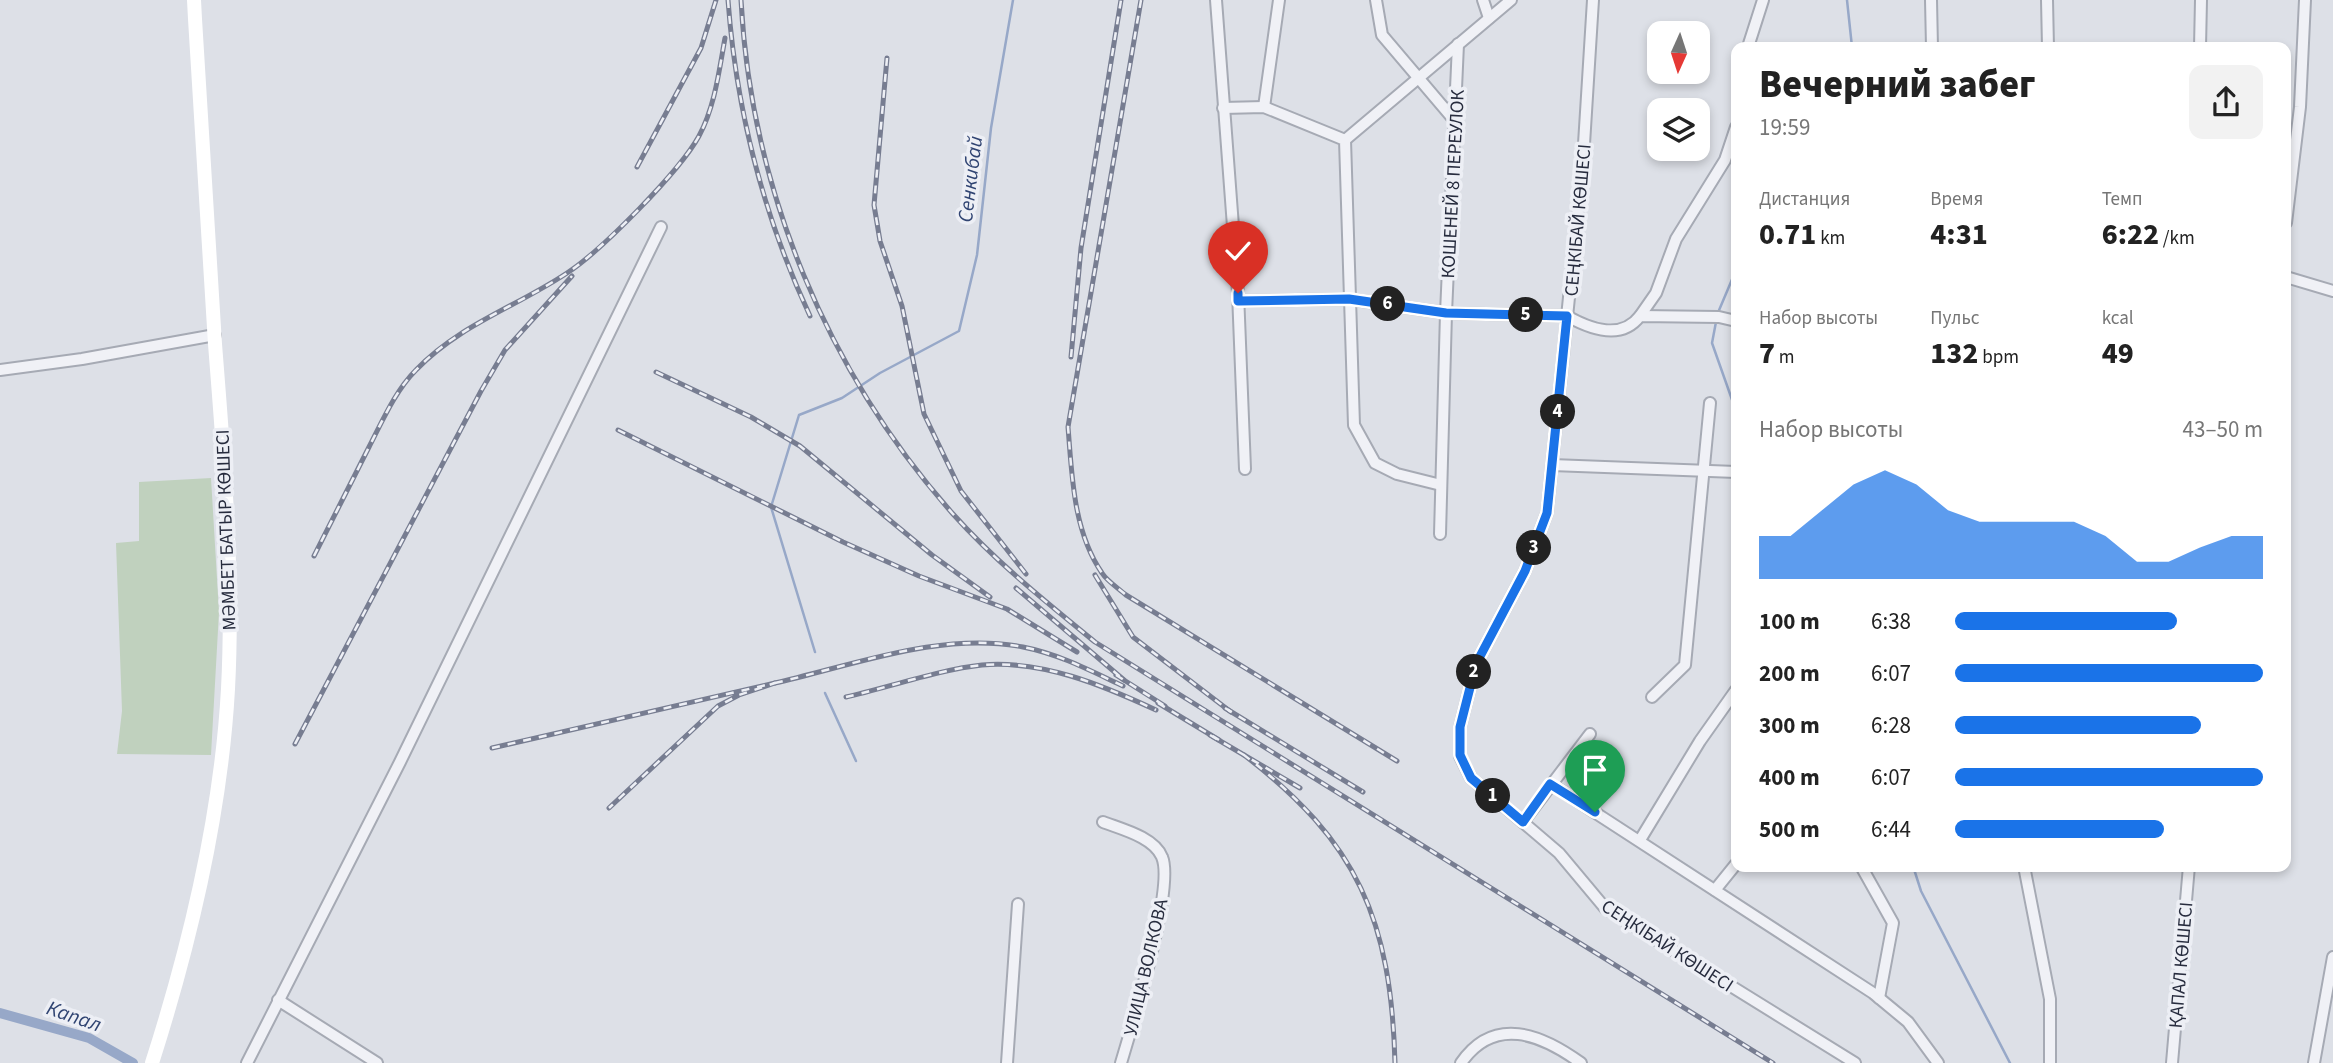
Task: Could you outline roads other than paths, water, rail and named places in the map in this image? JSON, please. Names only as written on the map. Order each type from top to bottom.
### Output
[{"type":"main road","name":"МӘМБЕТ БАТЫР КӨШЕСІ","points":[[153,1058],[175,992],[206,847],[219,774],[228,689],[225,471],[194,0]]},
{"type":"street","points":[[1216,0],[1238,301],[1245,469]]},
{"type":"street","points":[[1264,107],[1279,0]]},
{"type":"street","points":[[1376,0],[1382,35],[1420,76],[1455,121]]},
{"type":"street","points":[[1483,0],[1489,18]]},
{"type":"street","points":[[1345,139],[1511,0]]},
{"type":"street","name":"СЕҢКІБАЙ КӨШЕСІ","points":[[1593,0],[1583,160],[1547,513],[1525,571],[1476,664],[1460,727],[1460,755],[1471,778],[1559,853],[1605,908],[1855,1063]]},
{"type":"street","points":[[1750,42],[1763,0]]},
{"type":"street","points":[[1931,0],[1932,42]]},
{"type":"street","points":[[2047,0],[2048,42]]},
{"type":"street","points":[[2200,42],[2201,0]]},
{"type":"street","points":[[2291,182],[2300,107],[2305,0]]},
{"type":"street","name":"КОШЕНЕЙ 8 ПЕРЕУЛОК","points":[[1440,534],[1446,313],[1458,44]]},
{"type":"street","points":[[1223,108],[1264,107],[1345,139]]},
{"type":"street","points":[[1345,139],[1354,425],[1375,463],[1397,474],[1441,485]]},
{"type":"street","points":[[1238,301],[1349,299],[1446,313],[1567,316],[1584,326],[1608,331],[1623,330],[1633,325],[1657,293],[1676,239],[1725,160],[1731,142]]},
{"type":"street","points":[[247,1063],[406,750],[661,227]]},
{"type":"street","points":[[2291,278],[2333,291]]},
{"type":"street","points":[[1640,316],[1719,317],[1731,320]]},
{"type":"street","points":[[0,370],[82,359],[215,335]]},
{"type":"street","points":[[1652,697],[1685,665],[1710,403]]},
{"type":"street","points":[[1552,466],[1731,472]]},
{"type":"street","points":[[1640,840],[1700,741],[1731,698]]},
{"type":"street","points":[[1523,822],[1590,734]]},
{"type":"street","points":[[1550,784],[1640,840],[1879,998],[1909,1022],[1938,1063]]},
{"type":"street","name":"УЛИЦА ВОЛКОВА","points":[[1103,822],[1136,835],[1155,847],[1162,855],[1166,870],[1154,945],[1121,1063]]},
{"type":"street","points":[[1715,890],[1731,870]]},
{"type":"street","points":[[1864,872],[1893,923],[1879,998]]},
{"type":"street","points":[[2025,872],[2050,999],[2049,1063]]},
{"type":"street","name":"ҚАПАЛ КӨШЕСІ","points":[[2172,1063],[2188,872]]},
{"type":"street","points":[[1007,1063],[1018,904]]},
{"type":"street","points":[[2314,1063],[2333,957]]},
{"type":"street","points":[[278,1000],[377,1063]]},
{"type":"street","points":[[1461,1063],[1480,1041],[1491,1036],[1521,1035],[1542,1038],[1581,1063]]},
{"type":"waterway","name":"Сенкибай","points":[[815,652],[771,507],[799,415],[842,398],[880,373],[959,331],[977,255],[991,128],[1013,0]]},
{"type":"waterway","points":[[1847,0],[1851,42]]},
{"type":"waterway","points":[[1717,315],[1731,282]]},
{"type":"waterway","points":[[1716,322],[1712,343],[1731,397]]},
{"type":"waterway","points":[[825,693],[856,761]]},
{"type":"waterway","points":[[1915,872],[1921,891],[2010,1063]]},
{"type":"waterway","name":"Капал","points":[[0,1013],[89,1038],[133,1063]]},
{"type":"railway","points":[[637,167],[701,48],[716,0]]},
{"type":"railway","points":[[728,0],[738,81],[755,162],[779,240],[810,316]]},
{"type":"railway","points":[[741,0],[748,71],[761,141],[780,209],[804,275],[834,340],[869,401],[908,459],[969,532],[1095,642],[1773,1063]]},
{"type":"railway","points":[[1071,357],[1081,248],[1121,0]]},
{"type":"railway","points":[[1141,0],[1068,427],[1076,502],[1085,539],[1104,576],[1126,595],[1397,761]]},
{"type":"railway","points":[[314,556],[390,407],[416,370],[469,328],[548,285],[582,262],[639,209],[675,169],[699,136],[709,113],[725,38]]},
{"type":"railway","points":[[887,58],[874,205],[880,241],[902,306],[924,414],[961,491],[1026,574]]},
{"type":"railway","points":[[295,744],[505,350],[572,276]]},
{"type":"railway","points":[[656,372],[751,417],[800,446],[932,555],[990,597]]},
{"type":"railway","points":[[618,430],[843,542],[919,576],[1007,609],[1077,652]]},
{"type":"railway","points":[[1095,575],[1133,637],[1231,712]]},
{"type":"railway","points":[[1016,588],[1124,680]]},
{"type":"railway","points":[[775,683],[898,652],[961,643],[992,643],[1049,654],[1123,686]]},
{"type":"railway","points":[[846,697],[950,670],[1005,664],[1072,676],[1156,710]]},
{"type":"railway","points":[[1116,675],[1165,706]]},
{"type":"railway","points":[[492,748],[775,683],[739,695],[718,706],[609,808]]},
{"type":"railway","points":[[1158,703],[1219,740]]},
{"type":"railway","points":[[1225,708],[1363,792]]},
{"type":"railway","points":[[1210,735],[1244,755]]},
{"type":"railway","points":[[1300,788],[1244,755],[1283,787],[1315,820],[1341,853],[1361,888],[1376,926],[1386,967],[1395,1063]]}]
